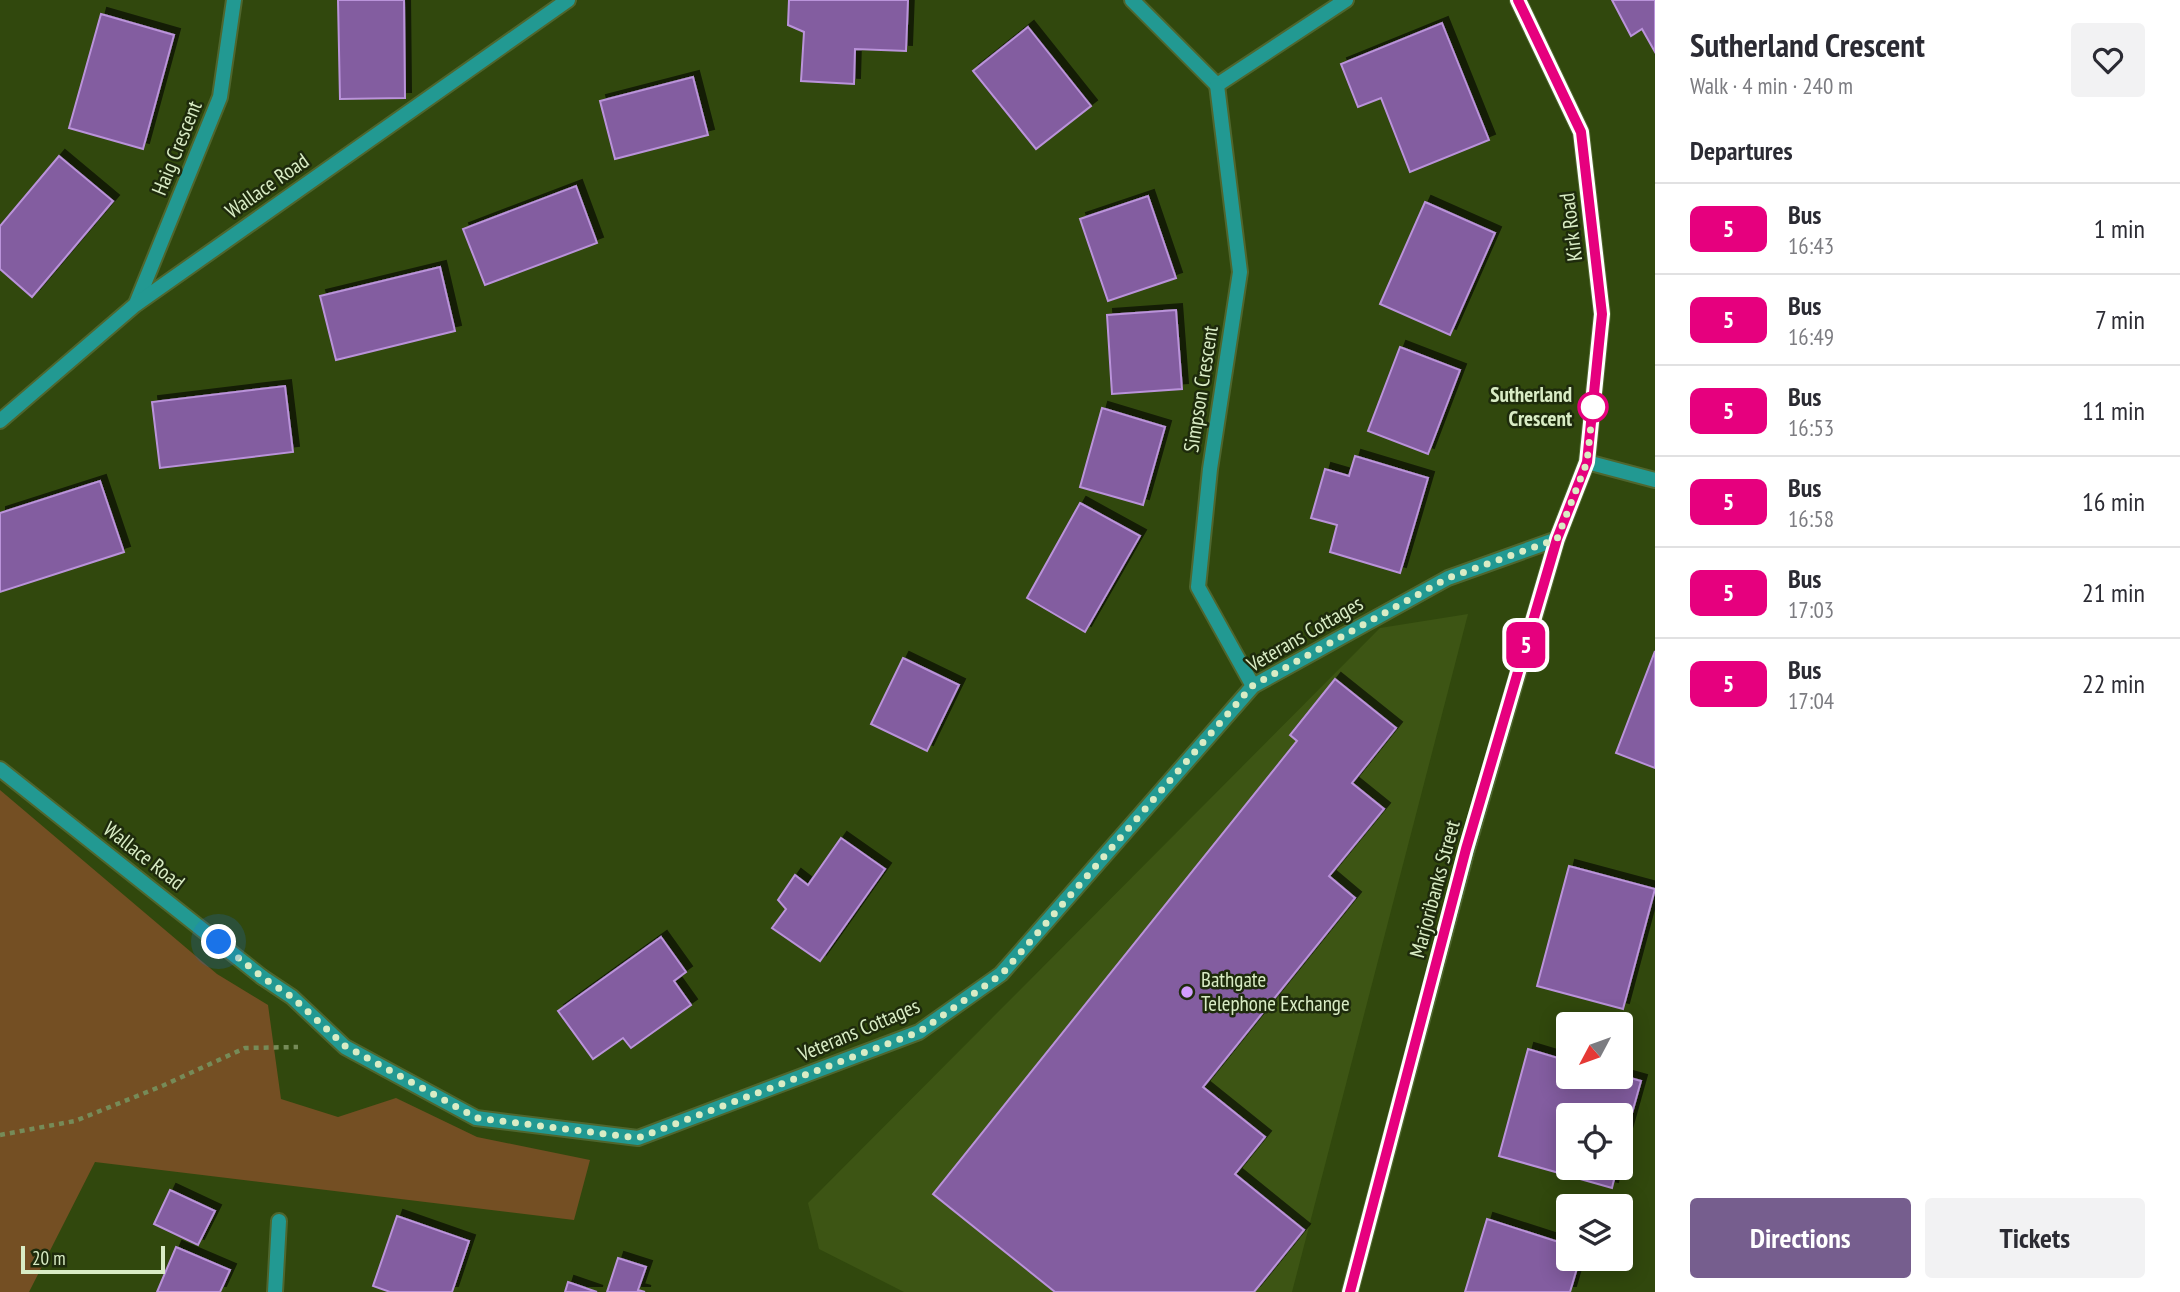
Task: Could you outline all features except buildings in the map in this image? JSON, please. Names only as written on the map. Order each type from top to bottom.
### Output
[{"type":"main road","name":"Kirk Road","points":[[1518,0],[1581,132],[1602,314],[1587,462]]},
{"type":"main road","name":"Marjoribanks Street","points":[[1350,1292],[1466,849],[1557,539],[1587,462]]},
{"type":"street","name":"Haig Crescent","points":[[135,305],[220,97],[234,0]]},
{"type":"street","name":"Wallace Road","points":[[0,421],[135,305],[568,0]]},
{"type":"street","points":[[1132,0],[1217,85],[1346,0]]},
{"type":"street","name":"Simpson Crescent","points":[[1217,85],[1240,272],[1210,470],[1198,587],[1252,686]]},
{"type":"street","points":[[1587,462],[1655,480]]},
{"type":"street","name":"Veterans Cottages","points":[[262,977],[292,997],[345,1046],[477,1118],[638,1138],[919,1032],[1002,974],[1252,686],[1448,578],[1557,539]]},
{"type":"street","name":"Wallace Road","points":[[0,769],[262,977]]},
{"type":"street","points":[[275,1292],[279,1221]]},
{"type":"path","points":[[0,1135],[75,1121],[162,1086],[245,1048],[345,1046]]},
{"type":"shaded area","points":[[1468,614],[1292,1292],[904,1292],[819,1249],[808,1203],[1380,628]]},
{"type":"shaded area","points":[[0,790],[217,974],[268,1005],[281,1099],[338,1117],[396,1098],[477,1137],[590,1160],[574,1220],[95,1162],[29,1292],[0,1292]]},
{"type":"bus line","name":"5","points":[[1350,1292],[1466,849],[1557,539],[1587,462],[1602,314],[1581,132],[1518,0]]},
{"type":"place","name":"Sutherland Crescent","points":[[1593,407]]},
{"type":"place","name":"Bathgate Telephone Exchange","points":[[1187,992]]},
{"type":"route","points":[[219,942],[292,997],[345,1046],[477,1118],[638,1138],[919,1032],[1002,974],[1252,686],[1448,578],[1557,539],[1587,462],[1593,407]]}]
